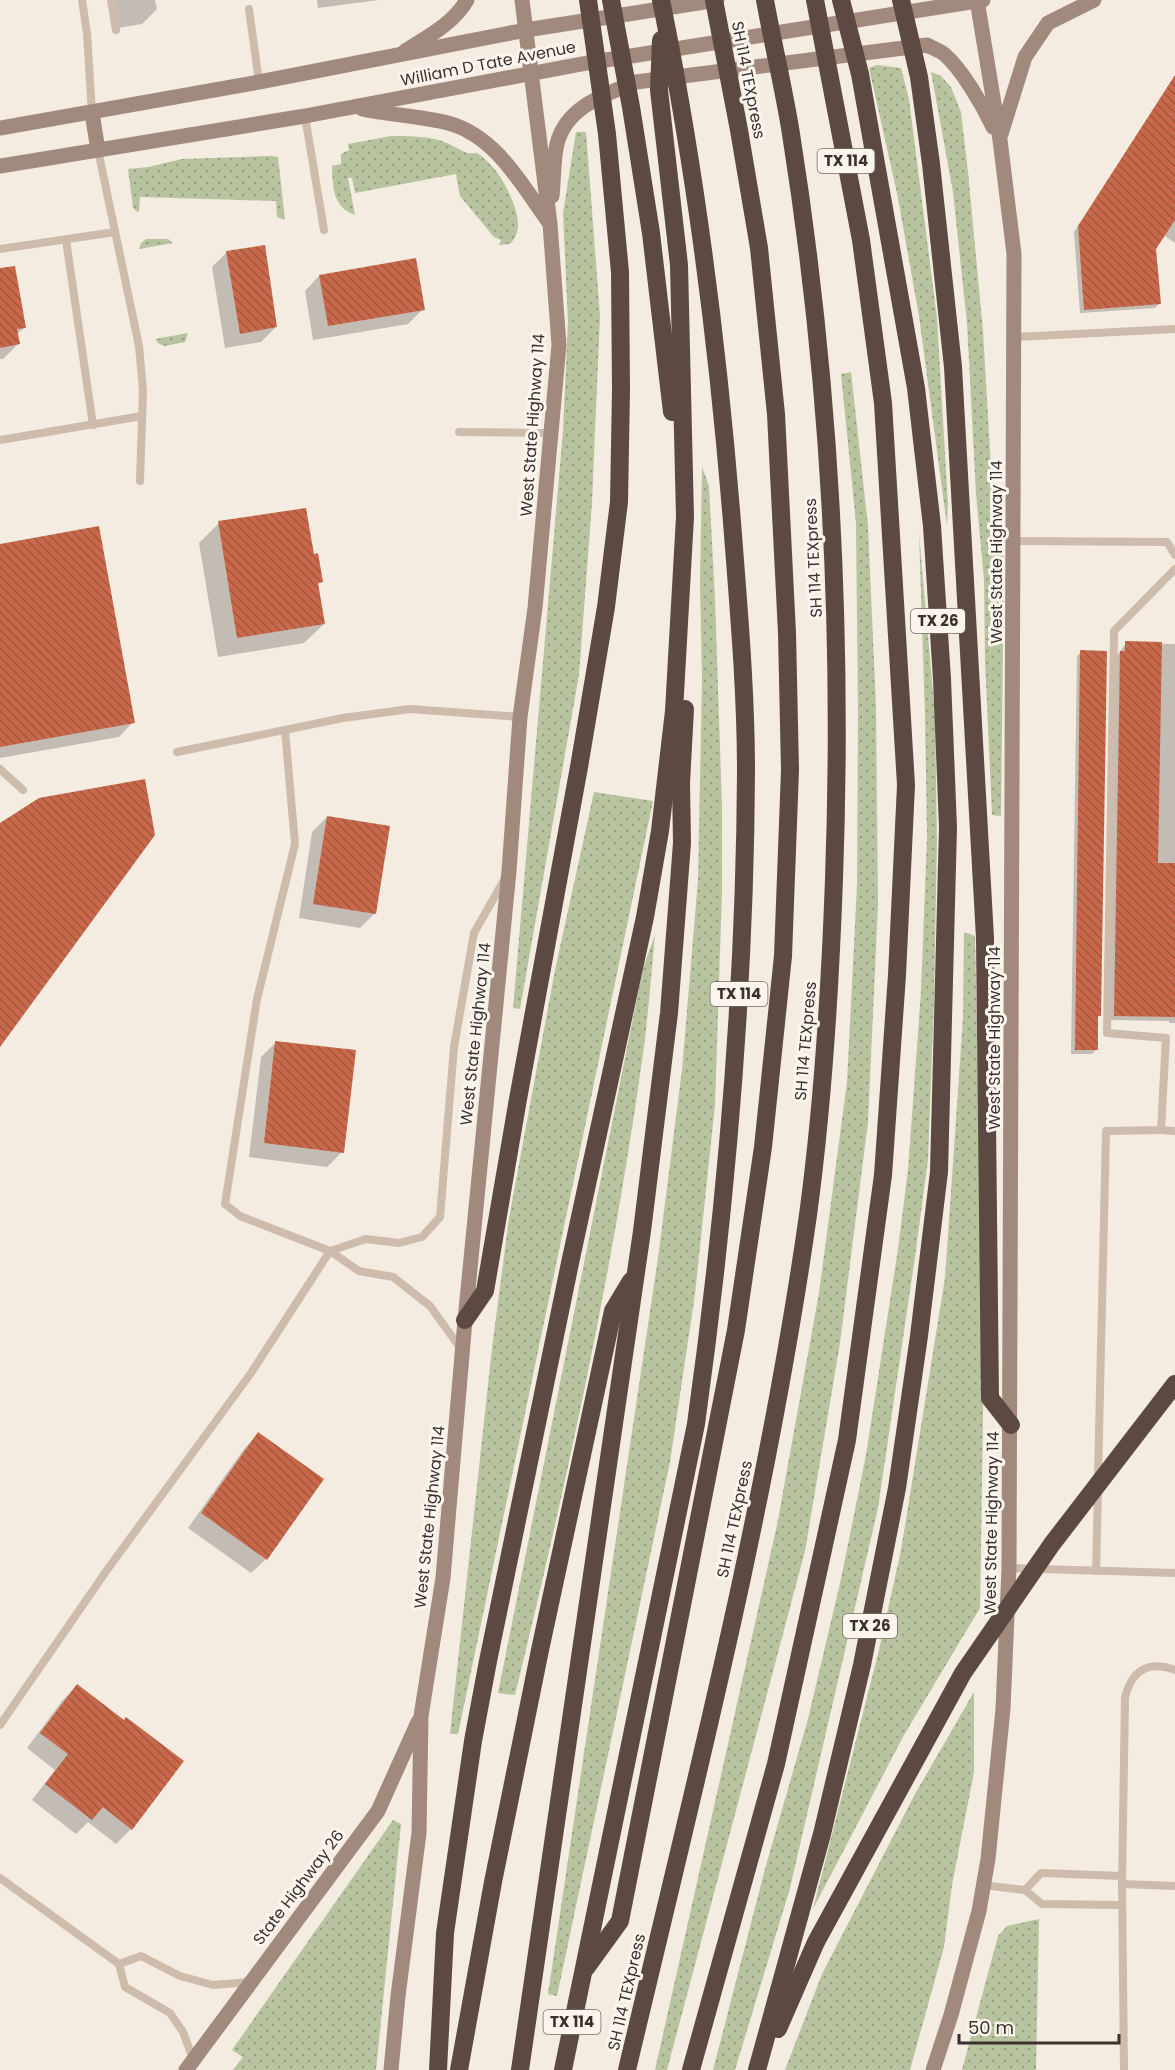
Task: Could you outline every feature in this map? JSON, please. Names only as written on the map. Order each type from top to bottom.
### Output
[{"type":"highway","points":[[465,1320],[485,1290],[579,768],[606,607],[619,502],[620,272],[607,134],[588,0]]},
{"type":"highway","points":[[520,2070],[635,1275],[669,1013],[682,843],[684,607],[671,399],[651,233],[611,0]]},
{"type":"highway","name":"SH 114 TEXpress","points":[[582,1974],[620,1921],[718,1429],[736,1330],[763,1147],[783,956],[790,770],[787,633],[776,414],[759,248],[715,0]]},
{"type":"highway","name":"SH 114 TEXpress","points":[[627,2070],[724,1660],[770,1441],[807,1220],[815,1156],[831,964],[838,776],[836,651],[824,408],[808,251],[790,130],[765,0]]},
{"type":"highway","name":"TX 114","points":[[691,2070],[776,1764],[847,1440],[883,1175],[897,975],[906,784],[883,403],[861,240],[815,0]]},
{"type":"highway","name":"TX 26","points":[[759,2070],[822,1834],[866,1642],[898,1477],[919,1336],[939,1172],[948,827],[942,680],[932,526],[916,388],[860,75],[841,0]]},
{"type":"highway","points":[[902,0],[919,77],[953,367],[985,938],[990,1398],[1011,1425]]},
{"type":"highway","points":[[438,2070],[445,1933],[470,1763],[488,1661],[570,1263],[645,917],[660,831],[674,711],[685,517],[679,265],[659,90],[662,3]]},
{"type":"highway","name":"TX 114","points":[[563,2070],[696,1424],[710,1325],[730,1139],[742,953],[746,769],[739,607],[725,424],[696,189],[662,3]]},
{"type":"highway","points":[[459,2070],[493,1882],[540,1650],[613,1311],[635,1275]]},
{"type":"highway","points":[[759,2070],[816,1942],[963,1673],[1052,1544],[1175,1384]]},
{"type":"main road","points":[[397,56],[440,29],[467,0]]},
{"type":"main road","name":"West State Highway 114","points":[[392,2070],[419,1833],[421,1716],[443,1578],[465,1320],[509,871],[520,717],[535,608],[559,345],[550,224],[522,0]]},
{"type":"main road","name":"William D Tate Avenue","points":[[0,128],[93,113],[526,30],[715,0]]},
{"type":"main road","name":"West State Highway 114","points":[[933,2070],[951,2015],[979,1911],[983,1885],[1003,1709],[1009,1568],[1014,254],[1000,140],[977,0]]},
{"type":"main road","name":"William D Tate Avenue","points":[[0,166],[305,116],[587,63],[982,0]]},
{"type":"main road","points":[[1000,140],[1025,57],[1048,23],[1094,0]]},
{"type":"main road","points":[[550,224],[557,143],[568,118],[598,97],[636,82],[927,45],[944,54],[955,67],[984,109],[1000,140]]},
{"type":"main road","points":[[353,107],[451,124],[476,135],[497,153],[550,224]]},
{"type":"main road","points":[[93,113],[98,150]]},
{"type":"main road","name":"State Highway 26","points":[[190,2065],[378,1811],[421,1716]]},
{"type":"lane","points":[[82,0],[93,113]]},
{"type":"lane","points":[[111,0],[116,30]]},
{"type":"lane","points":[[249,9],[259,82]]},
{"type":"lane","points":[[305,116],[324,230]]},
{"type":"lane","points":[[98,150],[139,346],[143,390],[140,481]]},
{"type":"lane","points":[[0,249],[115,232]]},
{"type":"lane","points":[[66,240],[93,425]]},
{"type":"lane","points":[[1014,338],[1175,329]]},
{"type":"lane","points":[[0,440],[142,416]]},
{"type":"lane","points":[[459,432],[550,433]]},
{"type":"lane","points":[[1014,541],[1167,542],[1175,555]]},
{"type":"lane","points":[[1161,1130],[1166,1038],[1107,1033],[1113,643],[1114,631],[1175,569]]},
{"type":"lane","points":[[177,752],[343,718],[410,709],[520,717]]},
{"type":"lane","points":[[285,730],[295,844],[257,999],[225,1204],[240,1216],[330,1251],[359,1271],[393,1277],[430,1306],[463,1352]]},
{"type":"lane","points":[[0,770],[23,790]]},
{"type":"lane","points":[[0,1725],[107,1570],[251,1373],[330,1251],[366,1239],[399,1243],[422,1237],[440,1217],[454,1047],[474,933],[509,871]]},
{"type":"lane","points":[[1096,1571],[1106,1131],[1175,1131]]},
{"type":"lane","points":[[1009,1568],[1175,1573]]},
{"type":"lane","points":[[1125,2070],[1122,1880],[1125,1698],[1128,1686],[1146,1667],[1175,1670]]},
{"type":"lane","points":[[1025,1890],[1041,1873],[1175,1886]]},
{"type":"lane","points":[[0,1878],[119,1964],[125,1988],[170,2013],[183,2032],[190,2065]]},
{"type":"lane","points":[[983,1885],[1025,1890],[1042,1904],[1122,1905]]},
{"type":"lane","points":[[119,1964],[141,1956],[180,1976],[213,1985],[250,1982]]},
{"type":"green space","points":[[877,65],[901,68],[909,99],[937,318],[948,505],[947,526],[919,316],[897,193],[869,68]]},
{"type":"green space","points":[[931,72],[941,76],[951,87],[961,112],[983,331],[991,468],[1004,562],[1001,816],[992,815],[984,580],[976,494],[967,323],[953,192]]},
{"type":"green space","points":[[576,132],[586,132],[600,316],[592,502],[579,675],[520,1009],[513,1008],[563,431],[568,322],[563,213]]},
{"type":"green space","points":[[391,136],[436,139],[467,153],[479,154],[505,184],[516,210],[518,221],[514,240],[510,244],[499,245],[501,240],[494,237],[460,196],[456,174],[355,193],[352,178],[348,178],[355,215],[342,207],[335,195],[332,166],[341,164],[341,154],[349,150],[348,144]]},
{"type":"green space","points":[[278,157],[285,220],[277,217],[276,201],[140,197],[139,212],[133,208],[128,169],[182,159]]},
{"type":"green space","points":[[146,239],[168,239],[173,243],[139,249],[141,243]]},
{"type":"green space","points":[[188,333],[185,342],[165,346],[159,344],[155,339]]},
{"type":"green space","points":[[851,372],[868,526],[876,707],[878,905],[868,1122],[840,1343],[805,1551],[667,2070],[655,2070],[777,1525],[819,1293],[847,1082],[857,886],[858,711],[856,523],[841,374]]},
{"type":"green space","points":[[702,467],[709,486],[722,807],[722,892],[715,1105],[695,1294],[670,1462],[557,1996],[548,1994],[658,1258],[682,1070],[698,880],[702,679],[700,584]]},
{"type":"green space","points":[[919,533],[935,715],[937,840],[928,1160],[915,1257],[878,1508],[790,1888],[735,2070],[713,2070],[765,1869],[808,1719],[841,1579],[866,1455],[898,1249],[908,1170],[921,991],[927,837]]},
{"type":"green space","points":[[594,792],[653,801],[458,1734],[450,1734],[492,1348],[509,1218],[555,970]]},
{"type":"green space","points":[[964,932],[975,936],[984,1349],[980,1608],[904,1735],[813,1909],[879,1650],[901,1550],[945,1278],[963,1018]]},
{"type":"green space","points":[[655,935],[648,1014],[630,1141],[586,1380],[515,1695],[498,1693],[643,968]]},
{"type":"green space","points":[[974,1692],[974,1772],[952,1885],[944,1947],[910,2070],[785,2070],[822,1974],[915,1794]]},
{"type":"green space","points":[[393,1820],[401,1824],[376,2070],[233,2070],[243,2057],[232,2050]]},
{"type":"green space","points":[[1039,1919],[1036,2070],[962,2070],[998,1936],[1007,1926]]},
{"type":"building","points":[[1175,75],[1175,220],[1156,249],[1161,304],[1084,310],[1078,226]]},
{"type":"building","points":[[265,245],[277,327],[240,334],[226,251]]},
{"type":"building","points":[[416,258],[425,310],[328,326],[319,275]]},
{"type":"building","points":[[15,266],[26,328],[17,329],[20,344],[0,348],[0,268]]},
{"type":"building","points":[[306,508],[314,554],[318,553],[323,582],[318,583],[325,624],[237,638],[218,521]]},
{"type":"building","points":[[99,526],[135,723],[0,747],[0,544]]},
{"type":"building","points":[[1125,641],[1162,642],[1158,863],[1175,863],[1175,1017],[1114,1016],[1120,651],[1125,651]]},
{"type":"building","points":[[1080,650],[1107,651],[1101,1016],[1098,1016],[1098,1050],[1075,1050]]},
{"type":"building","points":[[145,779],[155,835],[0,1047],[0,823],[39,798]]},
{"type":"building","points":[[327,816],[390,826],[376,914],[313,904]]},
{"type":"building","points":[[275,1041],[356,1050],[344,1153],[264,1143]]},
{"type":"building","points":[[258,1432],[324,1479],[267,1560],[201,1513]]},
{"type":"building","points":[[77,1684],[124,1720],[126,1717],[184,1761],[132,1830],[103,1807],[92,1820],[45,1784],[68,1754],[40,1733]]}]
